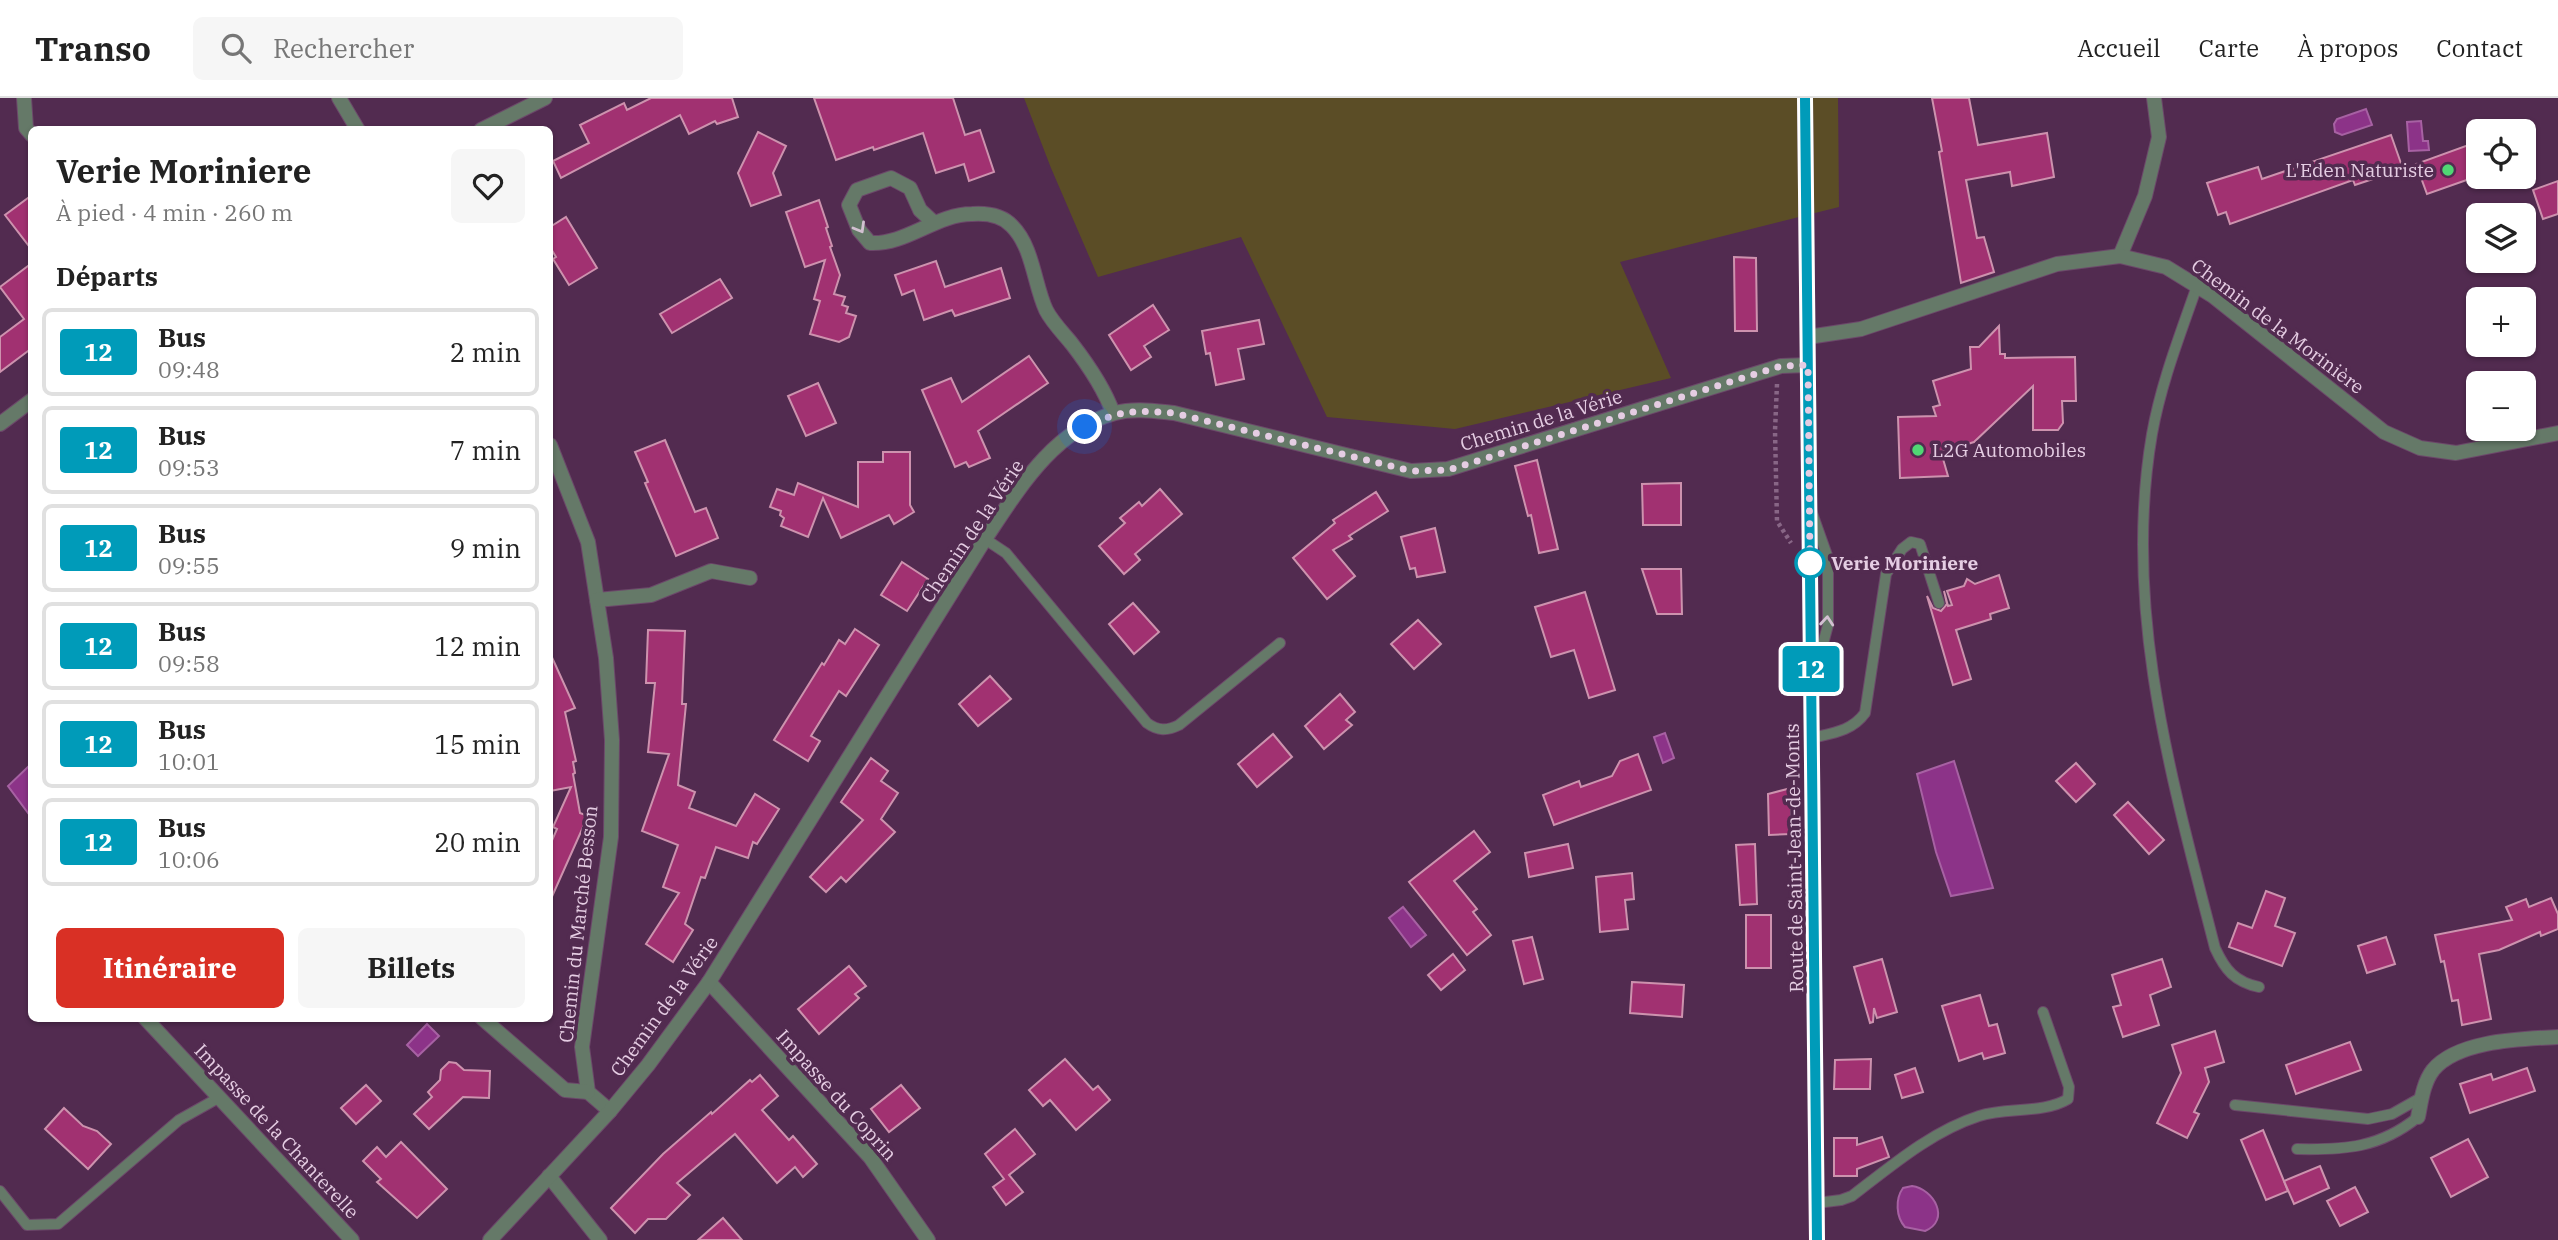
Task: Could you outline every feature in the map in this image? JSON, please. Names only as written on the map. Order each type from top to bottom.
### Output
[{"type":"main road","name":"Route de Saint-Jean-de-Monts","points":[[1805,98],[1817,1240]]},
{"type":"street","points":[[24,98],[28,130]]},
{"type":"street","points":[[338,98],[356,126]]},
{"type":"street","points":[[489,126],[545,98]]},
{"type":"street","points":[[2120,256],[2145,196],[2159,137],[2154,98]]},
{"type":"street","points":[[933,222],[920,210],[910,187],[891,178],[857,191],[849,205],[859,230],[870,243],[885,244],[933,222],[969,214],[994,215],[1012,224],[1023,241],[1047,313],[1082,357],[1107,395],[1113,414]]},
{"type":"street","name":"Chemin de la Morinière","points":[[1808,337],[1861,329],[2057,264],[2120,256],[2166,267],[2213,296],[2384,432],[2420,447],[2456,453],[2558,433]]},
{"type":"street","name":"Chemin de la Vérie","points":[[490,1240],[610,1111],[648,1065],[709,982],[985,539],[1021,486],[1054,448],[1085,427],[1113,414],[1134,410],[1174,413],[1411,471],[1448,470],[1781,366],[1808,365]]},
{"type":"street","points":[[0,424],[28,403]]},
{"type":"street","name":"Chemin du Marché Besson","points":[[553,453],[588,542],[606,658],[612,740],[611,823],[582,1047],[588,1092]]},
{"type":"street","points":[[597,600],[651,595],[711,571],[750,578]]},
{"type":"street","name":"Impasse du Coprin","points":[[709,982],[870,1157],[928,1240]]},
{"type":"street","name":"Impasse de la Chanterelle","points":[[149,1022],[352,1240]]},
{"type":"street","points":[[487,1022],[565,1090],[588,1092],[610,1111]]},
{"type":"street","points":[[2418,1117],[2428,1078],[2434,1068],[2475,1046],[2500,1041],[2558,1037]]},
{"type":"street","points":[[549,1176],[600,1240]]},
{"type":"lane","points":[[2197,286],[2163,384],[2152,435],[2144,508],[2142,580],[2147,645],[2164,738],[2215,948],[2224,967],[2235,978],[2259,988]]},
{"type":"lane","points":[[985,539],[1006,553],[1153,727],[1162,730],[1179,725],[1279,643]]},
{"type":"lane","points":[[1812,738],[1849,729],[1859,722],[1865,713],[1886,574],[1902,549],[1911,542],[1920,544],[1939,603]]},
{"type":"lane","points":[[1816,1203],[1852,1196],[1912,1151],[1961,1122],[2008,1110],[2058,1105],[2068,1099],[2069,1087],[2043,1012]]},
{"type":"lane","points":[[0,1191],[27,1225],[58,1224],[180,1120],[220,1097]]},
{"type":"lane","points":[[2235,1105],[2368,1119],[2392,1114],[2422,1097]]},
{"type":"lane","points":[[2297,1149],[2335,1150],[2360,1146],[2400,1132],[2418,1117]]},
{"type":"shaded area","points":[[1024,98],[1838,98],[1839,207],[1620,262],[1671,378],[1455,429],[1327,417],[1241,237],[1098,277]]},
{"type":"shaded area","points":[[2366,109],[2372,125],[2342,135],[2335,132],[2334,124],[2337,119]]},
{"type":"shaded area","points":[[2421,121],[2423,141],[2428,141],[2429,150],[2409,151],[2407,122]]},
{"type":"shaded area","points":[[1665,733],[1674,758],[1663,763],[1654,737]]},
{"type":"shaded area","points":[[1954,761],[1993,888],[1951,896],[1936,852],[1917,774]]},
{"type":"shaded area","points":[[28,767],[28,813],[8,786]]},
{"type":"shaded area","points":[[1403,907],[1426,935],[1411,947],[1389,918]]},
{"type":"shaded area","points":[[427,1024],[439,1036],[418,1056],[407,1045]]},
{"type":"shaded area","points":[[1912,1186],[1927,1193],[1936,1206],[1937,1220],[1925,1231],[1905,1227],[1898,1213],[1900,1192],[1903,1188]]},
{"type":"building","points":[[651,98],[732,98],[738,117],[717,124],[715,121],[689,134],[680,115],[561,178],[553,161],[589,143],[580,125],[624,103],[627,110]]},
{"type":"building","points":[[814,98],[953,98],[965,135],[980,130],[994,172],[969,181],[964,164],[936,173],[923,133],[836,160]]},
{"type":"building","points":[[1932,98],[1969,98],[1978,145],[2047,133],[2054,177],[2012,186],[2010,172],[1966,180],[1977,238],[1984,237],[1994,272],[1961,283],[1939,152],[1942,151]]},
{"type":"building","points":[[758,132],[786,146],[773,173],[781,195],[751,206],[738,173]]},
{"type":"building","points":[[2391,135],[2403,169],[2355,185],[2353,180],[2230,224],[2226,212],[2218,215],[2207,183],[2258,167],[2262,179]]},
{"type":"building","name":"L'Eden Naturiste","points":[[2466,146],[2466,180],[2427,194],[2416,164]]},
{"type":"building","points":[[2558,181],[2558,214],[2543,219],[2533,190]]},
{"type":"building","points":[[28,198],[28,245],[5,215]]},
{"type":"building","points":[[819,200],[840,275],[834,294],[845,297],[842,305],[848,307],[846,313],[856,316],[849,337],[839,342],[810,334],[820,301],[814,299],[825,260],[805,267],[786,212]]},
{"type":"building","points":[[566,217],[597,268],[569,285],[553,259],[556,257],[553,252],[553,225]]},
{"type":"building","points":[[1734,257],[1756,258],[1757,331],[1735,331]]},
{"type":"building","points":[[936,261],[945,287],[1001,268],[1010,298],[955,316],[952,310],[924,320],[914,290],[902,295],[895,275]]},
{"type":"building","points":[[28,266],[28,351],[0,372],[0,337],[24,319],[0,287]]},
{"type":"building","points":[[720,279],[732,298],[672,333],[660,314]]},
{"type":"building","points":[[1153,305],[1169,330],[1144,346],[1151,357],[1131,370],[1109,335]]},
{"type":"building","points":[[1259,320],[1264,344],[1238,349],[1244,379],[1216,385],[1210,353],[1206,354],[1202,331]]},
{"type":"building","points":[[1999,326],[2000,354],[2005,354],[2005,358],[2075,357],[2076,401],[2062,401],[2063,423],[2058,430],[2033,430],[2033,386],[1974,442],[1941,452],[1948,476],[1900,478],[1898,417],[1936,416],[1933,407],[1940,405],[1933,381],[1971,369],[1970,347],[1979,347]]},
{"type":"building","points":[[1029,356],[1048,383],[978,431],[990,458],[969,467],[966,462],[955,467],[922,390],[951,378],[962,402]]},
{"type":"building","points":[[818,383],[836,423],[806,436],[788,396]]},
{"type":"building","points":[[665,440],[695,512],[706,508],[718,538],[676,556],[635,452]]},
{"type":"building","points":[[883,452],[910,452],[910,505],[914,512],[894,524],[889,515],[841,538],[823,498],[808,537],[781,526],[784,518],[780,515],[781,511],[770,507],[777,489],[794,495],[798,483],[858,507],[858,462],[883,462]]},
{"type":"building","points":[[1537,460],[1558,549],[1539,553],[1531,515],[1528,516],[1515,466]]},
{"type":"building","points":[[1681,483],[1681,525],[1643,525],[1642,484]]},
{"type":"building","points":[[1160,489],[1182,514],[1135,554],[1140,560],[1124,574],[1099,546],[1125,523],[1120,518],[1139,502],[1142,506]]},
{"type":"building","points":[[1376,492],[1388,511],[1349,536],[1352,539],[1333,550],[1355,576],[1327,599],[1293,558],[1335,523],[1333,520]]},
{"type":"building","points":[[1435,528],[1445,572],[1417,577],[1415,568],[1410,569],[1401,537]]},
{"type":"building","points":[[902,562],[928,579],[907,611],[881,595]]},
{"type":"building","points":[[1642,569],[1681,569],[1682,614],[1657,614]]},
{"type":"building","points":[[1999,575],[2009,608],[1990,614],[1991,619],[1956,630],[1971,679],[1953,685],[1927,596],[1933,608],[1941,611],[1947,604],[1944,591],[1948,606],[1952,605],[1947,591],[1964,586],[1967,579],[1975,584]]},
{"type":"building","points":[[1585,592],[1615,690],[1589,698],[1574,650],[1551,657],[1535,607]]},
{"type":"building","points":[[1133,603],[1159,632],[1134,654],[1109,624]]},
{"type":"building","points":[[1418,620],[1441,644],[1414,669],[1391,644]]},
{"type":"building","points":[[855,629],[879,645],[846,696],[839,691],[811,736],[820,741],[808,761],[774,740],[822,663],[824,665],[839,640],[845,644]]},
{"type":"building","points":[[648,630],[685,631],[682,704],[686,704],[678,785],[695,792],[689,808],[736,826],[755,794],[779,809],[757,844],[753,842],[748,858],[716,847],[705,878],[701,877],[685,924],[693,930],[673,962],[646,944],[679,893],[663,887],[678,845],[642,831],[669,754],[648,752],[655,683],[646,683]]},
{"type":"building","points":[[553,660],[575,708],[565,712],[576,761],[573,762],[573,774],[580,813],[588,816],[553,894],[553,838],[557,829],[553,827],[571,787],[553,790]]},
{"type":"building","points":[[990,676],[1011,699],[978,726],[959,704]]},
{"type":"building","points":[[1340,694],[1355,712],[1346,720],[1352,725],[1324,749],[1305,726]]},
{"type":"building","points":[[1273,734],[1292,757],[1257,787],[1238,764]]},
{"type":"building","points":[[1638,754],[1651,790],[1554,825],[1543,795],[1579,781],[1581,787],[1612,776],[1620,761]]},
{"type":"building","points":[[871,758],[888,771],[881,781],[898,793],[881,819],[895,832],[846,882],[841,877],[826,892],[810,877],[863,820],[841,802]]},
{"type":"building","points":[[2076,763],[2095,784],[2076,802],[2056,781]]},
{"type":"building","points":[[1791,788],[1791,834],[1769,835],[1768,794]]},
{"type":"building","points":[[2128,802],[2164,840],[2149,854],[2114,815]]},
{"type":"building","points":[[1474,831],[1490,852],[1454,881],[1477,909],[1473,912],[1491,935],[1467,955],[1409,882]]},
{"type":"building","points":[[1568,844],[1573,868],[1529,877],[1525,853]]},
{"type":"building","points":[[1755,844],[1757,904],[1740,905],[1736,845]]},
{"type":"building","points":[[1632,873],[1634,899],[1625,900],[1628,929],[1600,932],[1596,877]]},
{"type":"building","points":[[2266,891],[2285,898],[2275,926],[2295,933],[2282,966],[2229,947],[2238,923],[2252,928]]},
{"type":"building","points":[[2551,898],[2558,914],[2558,929],[2541,936],[2540,932],[2499,950],[2479,954],[2491,1019],[2462,1025],[2458,1000],[2452,1001],[2444,961],[2441,962],[2435,935],[2512,920],[2506,907],[2526,899],[2529,907]]},
{"type":"building","points":[[1746,915],[1771,915],[1771,968],[1746,968]]},
{"type":"building","points":[[1532,937],[1543,979],[1524,984],[1513,941]]},
{"type":"building","points":[[2386,937],[2395,964],[2367,973],[2358,946]]},
{"type":"building","points":[[1453,954],[1465,970],[1441,990],[1428,975]]},
{"type":"building","points":[[1882,959],[1897,1012],[1877,1018],[1874,1008],[1873,1022],[1870,1023],[1854,967]]},
{"type":"building","points":[[2162,959],[2171,987],[2150,995],[2159,1025],[2123,1037],[2113,1007],[2121,1005],[2112,975]]},
{"type":"building","points":[[849,966],[866,986],[855,994],[859,998],[819,1034],[798,1009]]},
{"type":"building","points":[[1632,982],[1684,985],[1682,1017],[1630,1013]]},
{"type":"building","points":[[1980,995],[1989,1026],[1997,1024],[2005,1053],[1984,1059],[1982,1053],[1959,1061],[1942,1006]]},
{"type":"building","points":[[2215,1031],[2224,1062],[2205,1068],[2209,1082],[2194,1112],[2199,1114],[2187,1138],[2157,1123],[2181,1073],[2172,1045]]},
{"type":"building","points":[[2350,1042],[2361,1070],[2296,1094],[2286,1065]]},
{"type":"building","points":[[1065,1059],[1093,1090],[1098,1086],[1110,1100],[1076,1130],[1050,1100],[1043,1106],[1029,1090]]},
{"type":"building","points":[[1871,1059],[1870,1089],[1834,1089],[1835,1060]]},
{"type":"building","points":[[449,1062],[456,1063],[464,1070],[490,1071],[489,1098],[463,1097],[429,1129],[414,1114],[432,1097],[428,1092],[440,1080],[441,1070]]},
{"type":"building","points":[[1915,1068],[1923,1092],[1902,1098],[1895,1075]]},
{"type":"building","points":[[2527,1068],[2535,1091],[2470,1113],[2460,1084],[2491,1074],[2493,1080]]},
{"type":"building","points":[[760,1075],[778,1096],[762,1110],[789,1140],[793,1136],[817,1164],[803,1177],[795,1167],[777,1183],[735,1134],[677,1183],[690,1195],[666,1219],[648,1219],[635,1233],[611,1208],[663,1154],[750,1080],[752,1082]]},
{"type":"building","points":[[366,1085],[381,1101],[356,1124],[341,1108]]},
{"type":"building","points":[[901,1085],[920,1108],[889,1132],[871,1109]]},
{"type":"building","points":[[64,1108],[83,1126],[97,1131],[111,1144],[88,1169],[45,1129]]},
{"type":"building","points":[[1015,1129],[1035,1154],[1009,1175],[1023,1192],[1006,1205],[993,1187],[1004,1179],[985,1154]]},
{"type":"building","points":[[2263,1130],[2288,1191],[2266,1200],[2241,1140]]},
{"type":"building","points":[[1882,1137],[1889,1157],[1857,1169],[1857,1176],[1834,1176],[1834,1138],[1857,1138],[1857,1145]]},
{"type":"building","points":[[2468,1139],[2488,1177],[2451,1197],[2431,1158]]},
{"type":"building","points":[[401,1142],[447,1189],[417,1218],[377,1182],[381,1179],[363,1161],[377,1147],[386,1157]]},
{"type":"building","points":[[2320,1166],[2329,1188],[2294,1204],[2284,1181]]},
{"type":"building","points":[[2355,1187],[2368,1212],[2340,1226],[2327,1201]]},
{"type":"building","points":[[723,1218],[742,1240],[698,1240]]},
{"type":"bus line","name":"12","points":[[1805,98],[1817,1240]]},
{"type":"place","name":"L'Eden Naturiste","points":[[2448,170]]},
{"type":"place","name":"L2G Automobiles","points":[[1918,450]]},
{"type":"place","name":"Verie Moriniere","points":[[1810,563]]},
{"type":"route","points":[[1085,427],[1113,414],[1134,410],[1174,413],[1411,471],[1448,470],[1781,366],[1808,365],[1810,563]]}]
